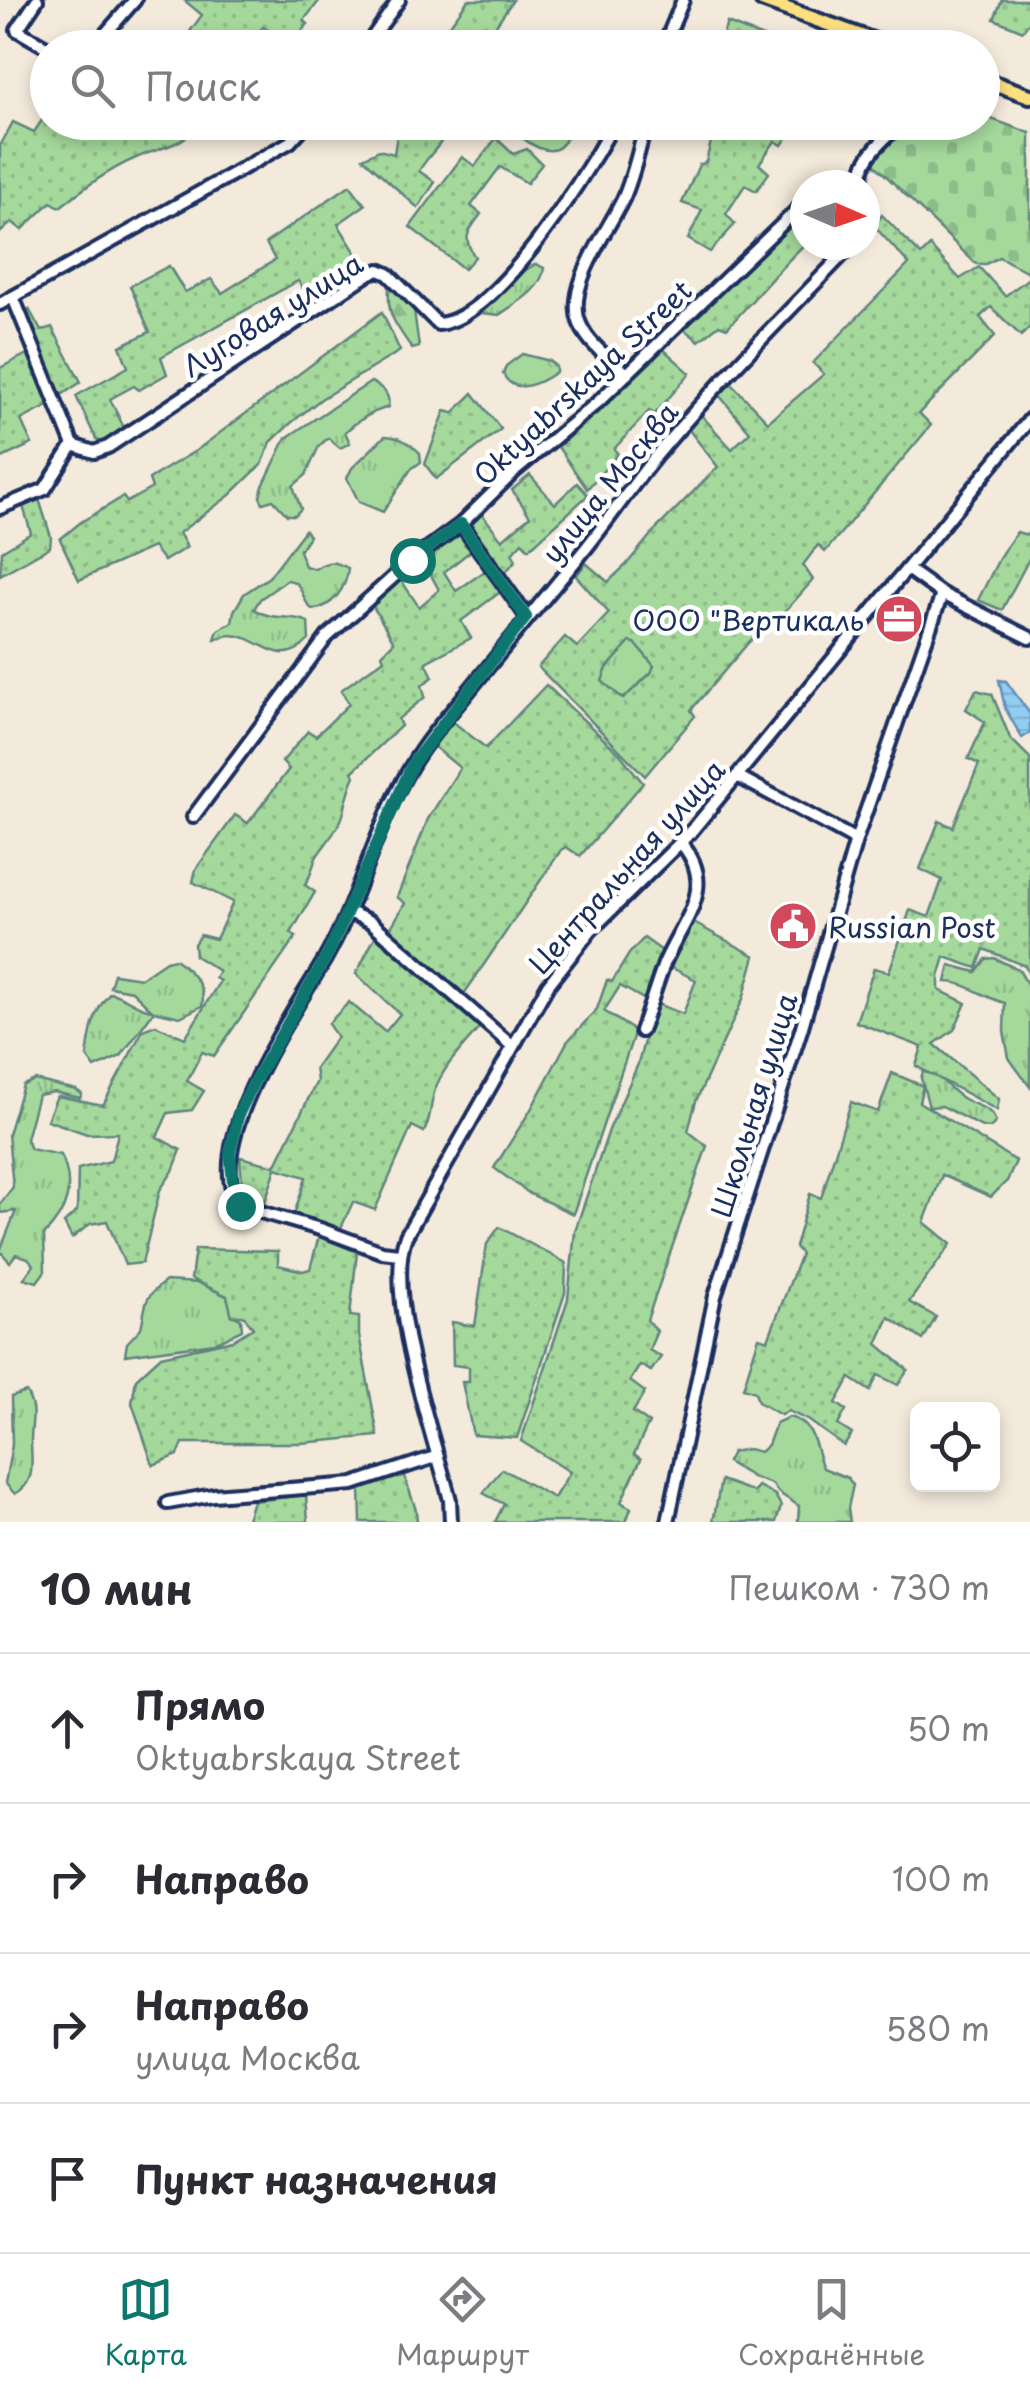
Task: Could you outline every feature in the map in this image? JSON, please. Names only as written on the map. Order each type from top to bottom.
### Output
[{"type":"main road","points":[[762,0],[844,30]]},
{"type":"main road","points":[[1000,85],[1030,96]]},
{"type":"street","points":[[30,38],[17,30],[37,0]]},
{"type":"street","points":[[109,30],[135,0]]},
{"type":"street","points":[[379,30],[400,0]]},
{"type":"street","points":[[669,30],[683,0]]},
{"type":"street","points":[[0,304],[292,140]]},
{"type":"street","name":"Луговая улица","points":[[73,445],[94,452],[108,447],[344,289],[379,270],[388,274],[438,324],[459,318],[502,283],[530,249],[562,209],[604,140]]},
{"type":"street","points":[[627,374],[591,342],[580,325],[577,296],[625,194],[641,140]]},
{"type":"street","points":[[863,170],[865,160],[884,140]]},
{"type":"street","name":"Oktyabrskaya Street","points":[[193,818],[327,637],[412,560],[461,524],[515,471],[627,374],[790,216]]},
{"type":"street","name":"улица Москва","points":[[399,1254],[247,1209],[235,1200],[230,1153],[239,1113],[349,912],[376,840],[413,763],[658,454],[724,377],[837,260]]},
{"type":"street","points":[[0,508],[45,489],[73,445],[13,297]]},
{"type":"street","name":"Центральная улица","points":[[399,1254],[548,986],[592,930],[681,843],[1030,420]]},
{"type":"street","points":[[461,524],[526,617]]},
{"type":"street","points":[[906,569],[942,594],[1030,638]]},
{"type":"street","name":"Школьная улица","points":[[668,1522],[715,1296],[801,1030],[856,840],[942,594]]},
{"type":"street","points":[[737,776],[856,840]]},
{"type":"street","points":[[641,1031],[665,963],[698,890],[694,858],[681,843]]},
{"type":"street","points":[[349,912],[371,922],[512,1046]]},
{"type":"street","points":[[399,1254],[414,1370],[450,1500],[451,1522]]},
{"type":"street","points":[[168,1503],[353,1484],[438,1456]]},
{"type":"green space","points":[[184,0],[320,0],[304,20],[308,24],[302,30],[191,30],[202,15]]},
{"type":"green space","points":[[468,0],[513,0],[493,30],[446,30]]},
{"type":"green space","points":[[1002,0],[1030,0],[1030,21],[1023,31],[994,19]]},
{"type":"green space","points":[[727,23],[745,30],[725,30]]},
{"type":"green space","points":[[13,122],[30,130],[30,140],[180,140],[116,168],[60,207],[51,202],[22,230],[12,222],[0,233],[0,146]]},
{"type":"green space","points":[[1000,122],[1030,133],[1030,273],[999,257],[976,264],[871,161],[893,140],[1000,140]]},
{"type":"green space","points":[[396,140],[442,140],[419,171],[435,182],[418,208],[363,158],[379,150],[394,154]]},
{"type":"green space","points":[[494,140],[513,154],[527,149],[542,164],[527,183],[500,167],[471,206],[481,214],[468,235],[468,245],[475,257],[464,269],[410,227],[462,157],[475,166]]},
{"type":"green space","points":[[525,140],[565,140],[551,150]]},
{"type":"green space","points":[[711,140],[785,140],[782,145],[775,141],[759,164],[769,173],[756,191],[745,185],[726,214],[735,224],[710,252],[688,239],[702,210],[682,203],[699,165],[706,162]]},
{"type":"green space","points":[[350,185],[365,205],[338,224],[365,268],[364,273],[314,305],[298,281],[161,357],[167,374],[139,390],[134,386],[110,399],[124,428],[102,442],[96,439],[76,396],[128,367],[120,346],[150,332],[130,286],[169,266],[185,292],[211,279],[222,293],[275,260],[266,243]]},
{"type":"green space","points":[[882,215],[921,255],[930,246],[960,279],[979,267],[1005,296],[1030,277],[1030,327],[1021,336],[991,307],[980,317],[995,336],[919,413],[931,425],[825,552],[818,545],[803,565],[813,580],[749,642],[691,710],[695,716],[645,776],[538,667],[565,637],[577,647],[609,613],[576,576],[586,563],[608,582],[718,467],[689,430],[701,415],[732,449],[750,432],[719,395],[731,383],[768,422],[824,374],[813,363],[909,264],[880,233]],"holes":[[[630,642],[654,666],[623,699],[602,681],[607,668]]]},
{"type":"green space","points":[[790,224],[790,259],[727,328],[719,325],[699,341],[681,327]]},
{"type":"green space","points":[[536,264],[544,268],[542,276],[527,295],[499,315],[481,313],[505,286]]},
{"type":"green space","points":[[393,285],[414,310],[419,347],[412,349],[394,320],[389,298],[389,287]]},
{"type":"green space","points":[[29,309],[41,331],[52,327],[81,382],[60,396],[24,311]]},
{"type":"green space","points":[[382,312],[400,351],[321,399],[291,423],[271,442],[262,464],[230,495],[179,533],[187,547],[164,561],[153,547],[79,580],[60,539],[123,497],[127,502],[152,488],[149,479],[197,450]]},
{"type":"green space","points":[[662,348],[690,373],[655,414],[649,411],[614,449],[618,454],[587,489],[558,447]]},
{"type":"green space","points":[[31,352],[52,404],[21,420],[32,444],[0,459],[0,368]]},
{"type":"green space","points":[[522,354],[550,361],[556,372],[535,384],[514,385],[503,374],[506,366]]},
{"type":"green space","points":[[371,382],[385,392],[388,407],[345,432],[350,443],[340,448],[328,438],[319,446],[306,475],[293,486],[301,509],[295,515],[287,515],[273,500],[263,503],[263,486],[286,438]]},
{"type":"green space","points":[[473,393],[501,429],[436,479],[425,464],[445,411],[453,413]]},
{"type":"green space","points":[[385,436],[412,446],[420,453],[421,462],[411,469],[383,512],[359,502],[347,478],[352,468]]},
{"type":"green space","points":[[530,475],[555,504],[577,483],[588,495],[529,549],[522,542],[512,553],[516,560],[502,576],[468,527],[482,514],[502,540],[530,516],[512,490]]},
{"type":"green space","points":[[39,499],[51,537],[50,547],[0,575],[2,551],[31,533],[23,506]]},
{"type":"green space","points":[[305,530],[309,536],[299,551],[305,566],[315,569],[331,563],[348,568],[341,589],[332,601],[312,609],[297,584],[287,580],[260,599],[254,609],[308,622],[309,640],[298,649],[279,653],[242,637],[215,639],[218,630],[232,622],[244,594],[269,577]]},
{"type":"green space","points":[[460,530],[473,549],[444,572],[456,591],[488,569],[503,590],[461,621],[471,638],[426,662],[433,677],[422,685],[425,697],[398,719],[401,726],[352,772],[355,776],[341,821],[317,856],[305,885],[315,892],[291,933],[296,937],[214,1056],[202,1052],[187,1081],[204,1091],[192,1110],[168,1113],[157,1137],[181,1150],[160,1190],[142,1263],[125,1265],[107,1221],[90,1224],[72,1238],[64,1223],[77,1211],[78,1169],[111,1161],[118,1133],[87,1134],[47,1120],[57,1096],[103,1105],[143,1030],[155,1025],[185,1038],[220,981],[215,978],[219,971],[195,956],[194,944],[200,935],[216,939],[233,902],[193,882],[196,869],[235,815],[248,823],[289,769],[282,762],[308,731],[316,736],[349,704],[341,690],[384,659],[382,654],[394,642],[371,603],[401,580],[419,607],[439,590],[423,560]]},
{"type":"green space","points":[[1017,532],[1030,536],[1030,557],[1002,610],[978,600]]},
{"type":"green space","points":[[630,642],[635,642],[654,666],[624,699],[601,682],[607,668]]},
{"type":"green space","points":[[546,685],[620,754],[643,783],[580,856],[566,847],[561,850],[462,997],[389,931],[405,903],[397,897],[428,819],[460,768],[432,745],[452,721],[486,748]]},
{"type":"green space","points":[[976,690],[992,694],[1010,738],[1030,758],[1030,977],[1025,966],[984,949],[977,968],[945,957],[939,990],[966,1003],[954,1030],[934,1044],[999,1099],[997,1110],[916,1066],[922,1047],[856,1022],[874,968],[889,972],[910,910],[929,917],[942,880],[920,869],[939,821],[953,827],[979,764],[968,759],[985,722],[966,709]]},
{"type":"green space","points":[[692,922],[755,956],[743,999],[696,1101],[688,1131],[707,1146],[647,1320],[657,1331],[649,1350],[661,1357],[651,1371],[640,1365],[630,1381],[645,1392],[633,1412],[649,1423],[634,1454],[641,1459],[621,1502],[631,1508],[626,1522],[495,1522],[504,1504],[483,1493],[502,1469],[554,1498],[570,1472],[521,1441],[568,1299],[575,1231],[609,1130],[638,1064],[654,1003],[683,1014],[696,980],[668,966]]},
{"type":"green space","points":[[377,933],[481,1026],[442,1075],[424,1132],[412,1126],[375,1210],[353,1202],[340,1230],[294,1215],[306,1177],[276,1168],[264,1205],[243,1197],[240,1157],[275,1166],[317,1081],[315,1068],[337,1037],[328,1024],[349,1002],[385,1032],[400,1014],[356,974]]},
{"type":"green space","points":[[644,938],[665,953],[647,1001],[620,986],[604,1011],[635,1031],[573,1214],[530,1194],[494,1168],[567,1042],[597,1009],[607,980],[612,982]]},
{"type":"green space","points":[[994,958],[1019,970],[1030,989],[1030,1087],[1009,1058],[1004,1031],[1005,1003],[946,982],[950,965],[976,972],[986,959]]},
{"type":"green space","points":[[175,959],[200,986],[202,1006],[180,1017],[154,1011],[121,1056],[95,1068],[87,1057],[91,1031],[110,993],[152,1010],[132,991],[110,987],[114,974],[141,978]]},
{"type":"green space","points":[[923,1072],[936,1076],[959,1095],[987,1110],[996,1122],[990,1128],[982,1127],[942,1106],[929,1107]]},
{"type":"green space","points":[[892,1073],[923,1086],[919,1102],[1016,1161],[1007,1181],[991,1197],[942,1175],[924,1222],[951,1244],[909,1302],[936,1317],[923,1340],[889,1317],[877,1344],[908,1370],[898,1385],[878,1375],[870,1391],[850,1378],[836,1403],[846,1410],[838,1425],[852,1434],[844,1446],[808,1420],[788,1411],[781,1415],[758,1402],[755,1392],[743,1388],[759,1337],[768,1340],[801,1254],[795,1247],[810,1194],[821,1198],[851,1102],[878,1112]]},
{"type":"green space","points":[[35,1080],[82,1094],[80,1098],[54,1092],[38,1095],[26,1139],[30,1149],[61,1155],[68,1177],[64,1207],[44,1235],[45,1271],[37,1282],[24,1278],[34,1265],[28,1258],[16,1254],[10,1262],[0,1251],[16,1211],[0,1213],[0,1204],[13,1187],[8,1134],[23,1085]]},
{"type":"green space","points":[[499,1227],[566,1263],[565,1293],[517,1438],[473,1435],[462,1382],[469,1382],[469,1367],[453,1365],[452,1322],[475,1326],[487,1244]]},
{"type":"green space","points":[[319,1236],[357,1252],[350,1316],[359,1317],[378,1436],[301,1443],[183,1443],[178,1455],[153,1465],[132,1403],[136,1379],[161,1356],[233,1340],[253,1328],[244,1316],[232,1316],[227,1296],[191,1279],[195,1249],[278,1251],[278,1265],[303,1271],[310,1269]]},
{"type":"green space","points":[[166,1281],[199,1283],[227,1296],[232,1315],[241,1319],[242,1330],[215,1343],[125,1355],[127,1343],[141,1328],[149,1297]]},
{"type":"green space","points":[[26,1392],[32,1411],[31,1471],[27,1484],[15,1494],[5,1483],[12,1445],[11,1397]]},
{"type":"green space","points":[[789,1417],[809,1430],[823,1468],[848,1478],[853,1485],[848,1508],[850,1522],[798,1522],[799,1506],[772,1484],[727,1462],[732,1452],[760,1452],[768,1445],[776,1423]]},
{"type":"green space","points":[[404,1475],[417,1522],[361,1522],[360,1489]]},
{"type":"green space","points":[[721,1480],[754,1492],[758,1486],[775,1495],[781,1506],[776,1522],[713,1522]]},
{"type":"green space","points":[[306,1495],[308,1522],[246,1522],[253,1501]]},
{"type":"water","points":[[999,680],[1006,681],[1030,714],[1030,733],[1022,738],[1005,708]]},
{"type":"place","name":"ООО \"Вертикаль","points":[[899,619]]},
{"type":"place","name":"Russian Post","points":[[793,926]]},
{"type":"route","points":[[240,1206],[235,1200],[230,1153],[239,1113],[254,1082],[349,912],[376,840],[413,763],[526,617],[461,524],[412,560]]}]
